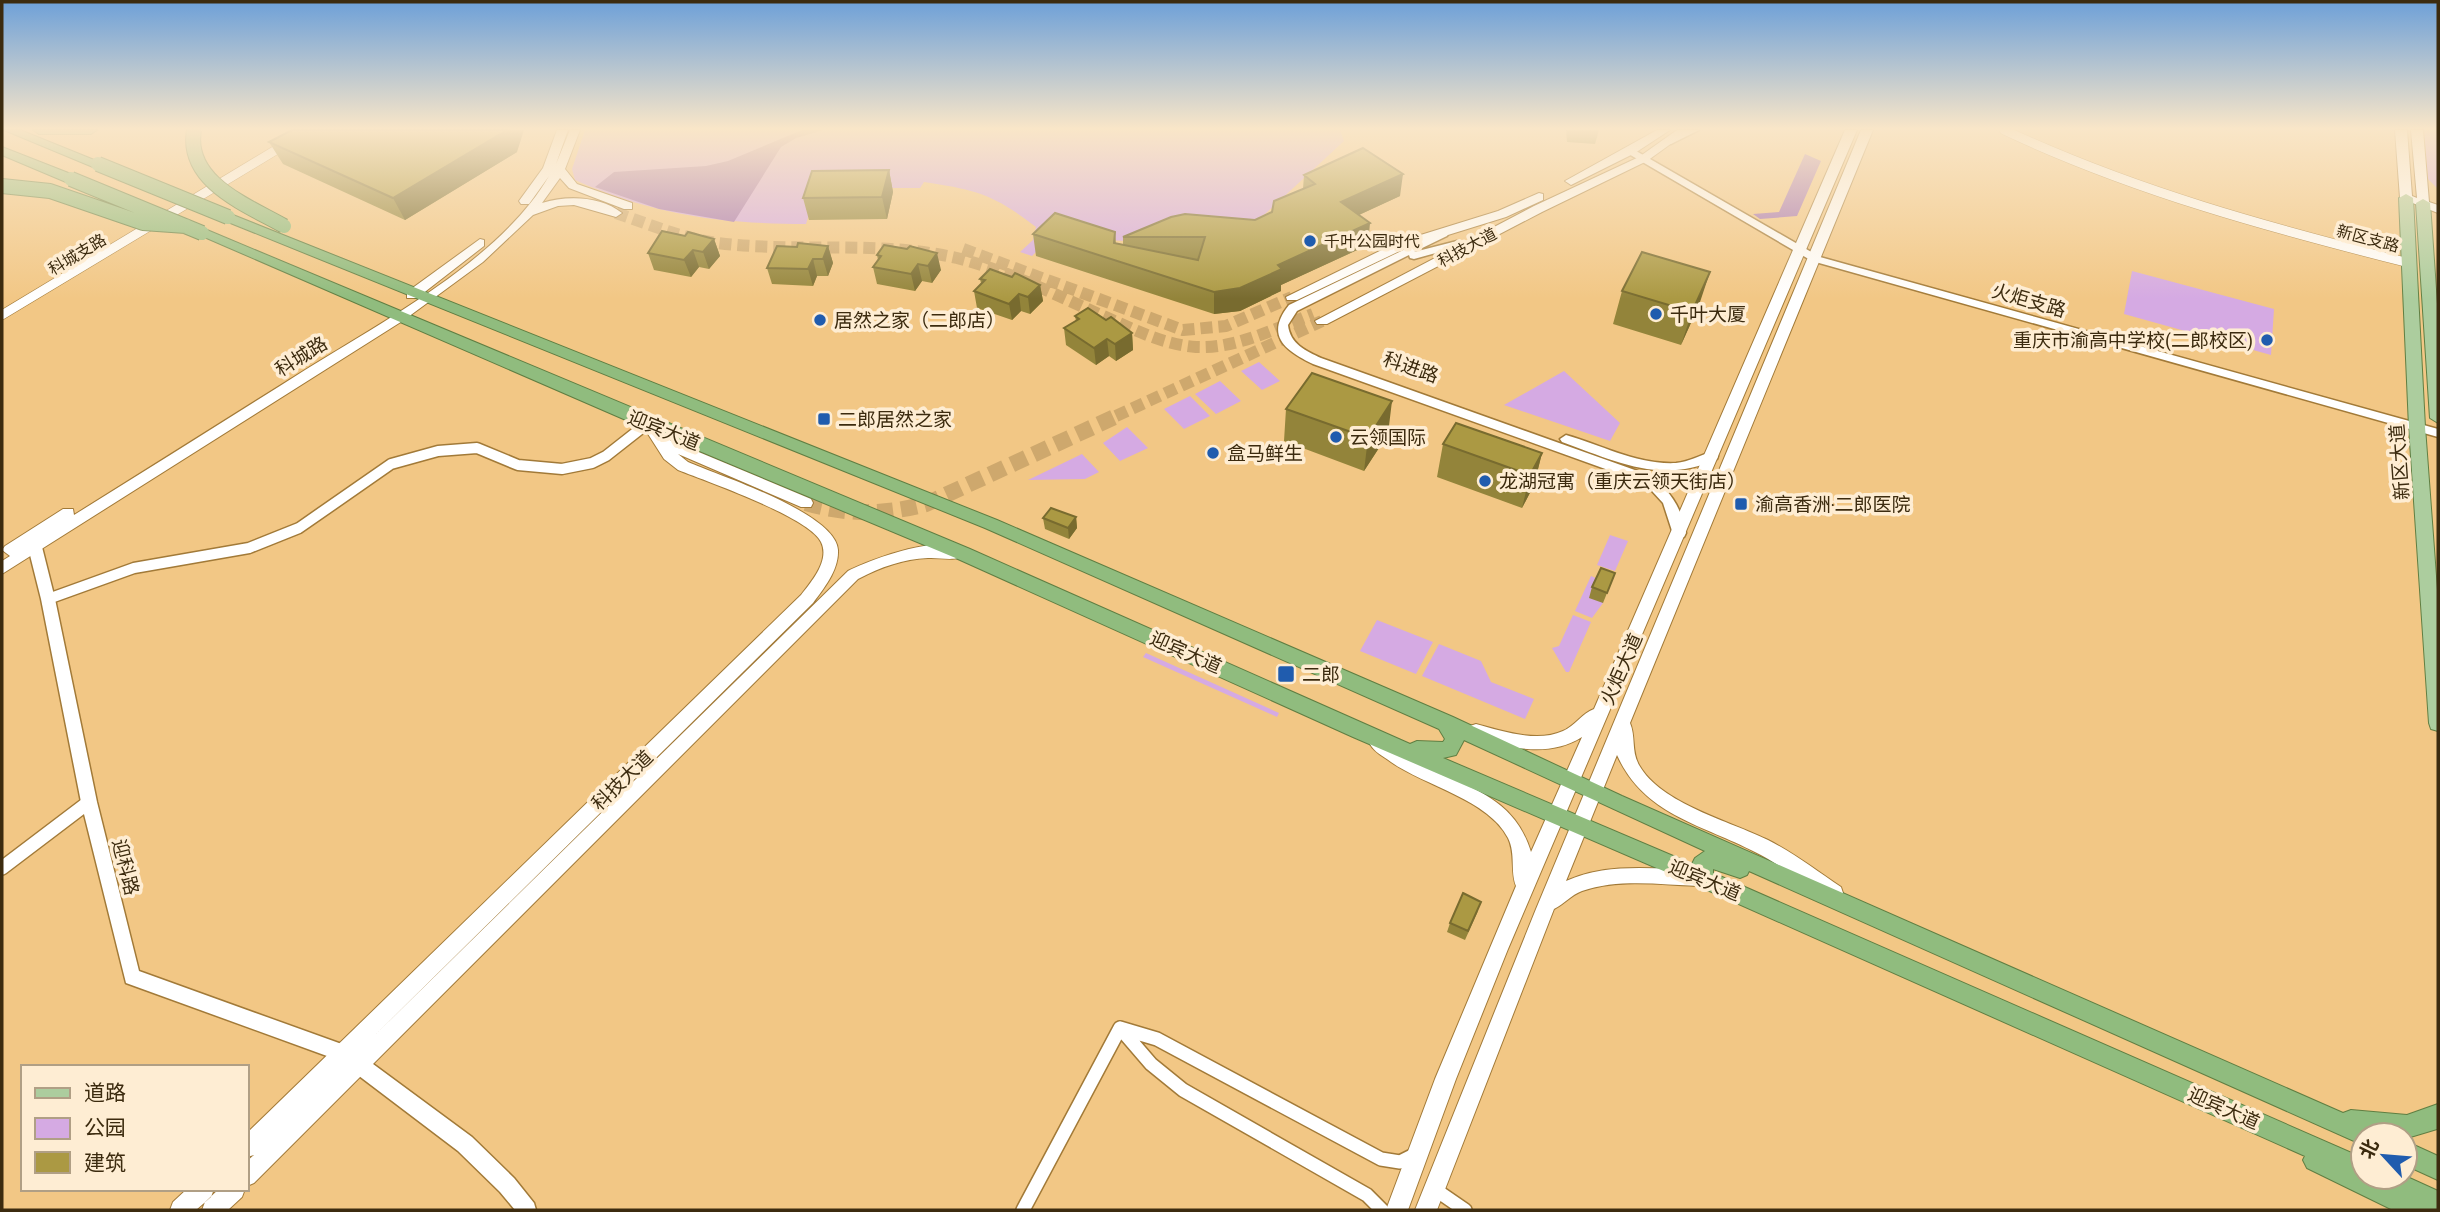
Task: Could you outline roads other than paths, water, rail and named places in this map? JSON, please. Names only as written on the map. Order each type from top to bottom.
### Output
[{"type":"highway","points":[[2,187],[50,191],[143,223],[186,226]]},
{"type":"highway","name":"迎宾大道","points":[[89,187],[964,554],[1360,731],[1703,878],[2349,1164]]},
{"type":"highway","name":"迎宾大道","points":[[153,187],[991,524],[1446,723],[2349,1127]]},
{"type":"highway","points":[[223,187],[284,226],[324,256]]},
{"type":"highway","points":[[450,339],[442,329],[443,325],[459,318],[522,342],[553,348]]},
{"type":"highway","points":[[1395,745],[1433,751],[1449,749],[1455,740],[1446,723]]},
{"type":"highway","points":[[1703,878],[1702,864],[1708,859],[1716,860],[1860,910]]},
{"type":"highway","points":[[2323,1115],[2380,1127],[2397,1127],[2418,1125],[2438,1115]]},
{"type":"highway","points":[[2272,1130],[2322,1165],[2398,1199],[2414,1210]]},
{"type":"highway","points":[[2419,1159],[2438,1168]]},
{"type":"highway","points":[[2411,1191],[2438,1203]]},
{"type":"main road","name":"科城路","points":[[421,295],[486,238],[536,187]]},
{"type":"main road","name":"科城路","points":[[2,568],[471,264],[524,216],[548,187]]},
{"type":"main road","points":[[575,187],[628,206]]},
{"type":"main road","name":"科技大道","points":[[1292,297],[1394,248],[1512,210],[1560,187]]},
{"type":"main road","name":"科技大道","points":[[1457,244],[1318,317],[1585,187]]},
{"type":"main road","name":"火炬大道","points":[[1397,1210],[1416,1154],[1521,896],[1827,187]]},
{"type":"main road","name":"火炬大道","points":[[1426,1210],[1545,909],[1845,187]]},
{"type":"main road","points":[[2412,187],[2438,418]]},
{"type":"main road","points":[[2414,187],[2414,196]]},
{"type":"main road","points":[[2414,196],[2438,200]]},
{"type":"main road","points":[[2414,196],[2438,209]]},
{"type":"main road","name":"新区大道","points":[[2414,196],[2409,263],[2417,427],[2438,723]]},
{"type":"main road","points":[[524,216],[551,203],[568,200],[585,202],[616,213]]},
{"type":"main road","points":[[1457,244],[1538,209]]},
{"type":"main road","name":"科城路","points":[[2,555],[393,314]]},
{"type":"main road","name":"科技大道","points":[[248,1175],[351,1059],[807,599],[824,574],[831,550],[823,530],[800,516],[683,466],[675,461],[648,423]]},
{"type":"main road","points":[[659,441],[806,503]]},
{"type":"main road","name":"科技大道","points":[[248,1146],[351,1059],[853,575],[877,562],[911,551],[938,550],[964,554]]},
{"type":"main road","points":[[1446,723],[1511,741],[1554,742],[1577,734],[1609,694]]},
{"type":"main road","points":[[1627,712],[1622,736],[1625,753],[1636,774],[1654,793],[1677,808],[1761,846],[1860,910]]},
{"type":"main road","points":[[1360,731],[1415,768],[1472,794],[1497,811],[1514,831],[1522,851],[1521,896]]},
{"type":"main road","points":[[1545,909],[1563,890],[1595,880],[1703,878]]},
{"type":"main road","points":[[181,1210],[201,1191]]},
{"type":"main road","points":[[213,1210],[232,1191]]},
{"type":"street","name":"科城支路","points":[[2,315],[215,187]]},
{"type":"street","name":"火炬支路","points":[[1691,187],[1816,259],[2438,433]]},
{"type":"street","name":"新区支路","points":[[2136,187],[2217,214],[2409,263]]},
{"type":"street","points":[[1448,232],[1293,308],[1282,324],[1282,331],[1289,344],[1317,361],[1625,470],[1654,479],[1662,478],[1662,472],[1642,464]]},
{"type":"street","name":"科进路","points":[[1457,244],[1405,260],[1305,308],[1293,320],[1291,330],[1294,336],[1304,346],[1321,355],[1642,464],[1661,467],[1689,466],[1712,456]]},
{"type":"street","points":[[48,599],[134,568],[249,548],[299,528],[391,464],[438,451],[477,447],[518,465],[562,469],[592,463],[606,456],[648,423]]},
{"type":"street","points":[[1625,470],[1652,484],[1668,499],[1677,515],[1679,533]]},
{"type":"street","name":"迎科路","points":[[35,547],[89,802],[132,977],[351,1059]]},
{"type":"street","points":[[2,868],[89,802]]},
{"type":"street","points":[[1120,1028],[1157,1039],[1381,1159],[1400,1162],[1416,1154]]},
{"type":"street","points":[[1023,1210],[1120,1028]]},
{"type":"street","points":[[1120,1028],[1152,1064],[1184,1090],[1367,1195],[1382,1210]]},
{"type":"street","points":[[351,1059],[465,1144],[507,1185],[527,1210]]},
{"type":"street","points":[[1433,1188],[1465,1210]]},
{"type":"tunnel","points":[[616,213],[679,235],[718,243],[898,249],[957,258],[1016,277],[1152,337],[1185,346],[1226,345],[1313,314]]},
{"type":"tunnel","points":[[963,249],[1183,330],[1226,326],[1292,297]]},
{"type":"tunnel","points":[[1116,416],[1322,321]]},
{"type":"tunnel","points":[[806,503],[836,510],[866,512],[926,504],[1119,415]]},
{"type":"place","name":"千叶公园时代","points":[[1310,241]]},
{"type":"place","name":"千叶大厦","points":[[1656,314]]},
{"type":"place","name":"居然之家（二郎店）","points":[[820,320]]},
{"type":"place","name":"重庆市渝高中学校(二郎校区)","points":[[2267,340]]},
{"type":"place","name":"二郎居然之家","points":[[824,419]]},
{"type":"place","name":"云领国际","points":[[1336,437]]},
{"type":"place","name":"盒马鲜生","points":[[1213,453]]},
{"type":"place","name":"龙湖冠寓（重庆云领天街店）","points":[[1485,481]]},
{"type":"place","name":"渝高香洲‧二郎医院","points":[[1741,504]]},
{"type":"place","name":"二郎","points":[[1286,674]]}]
